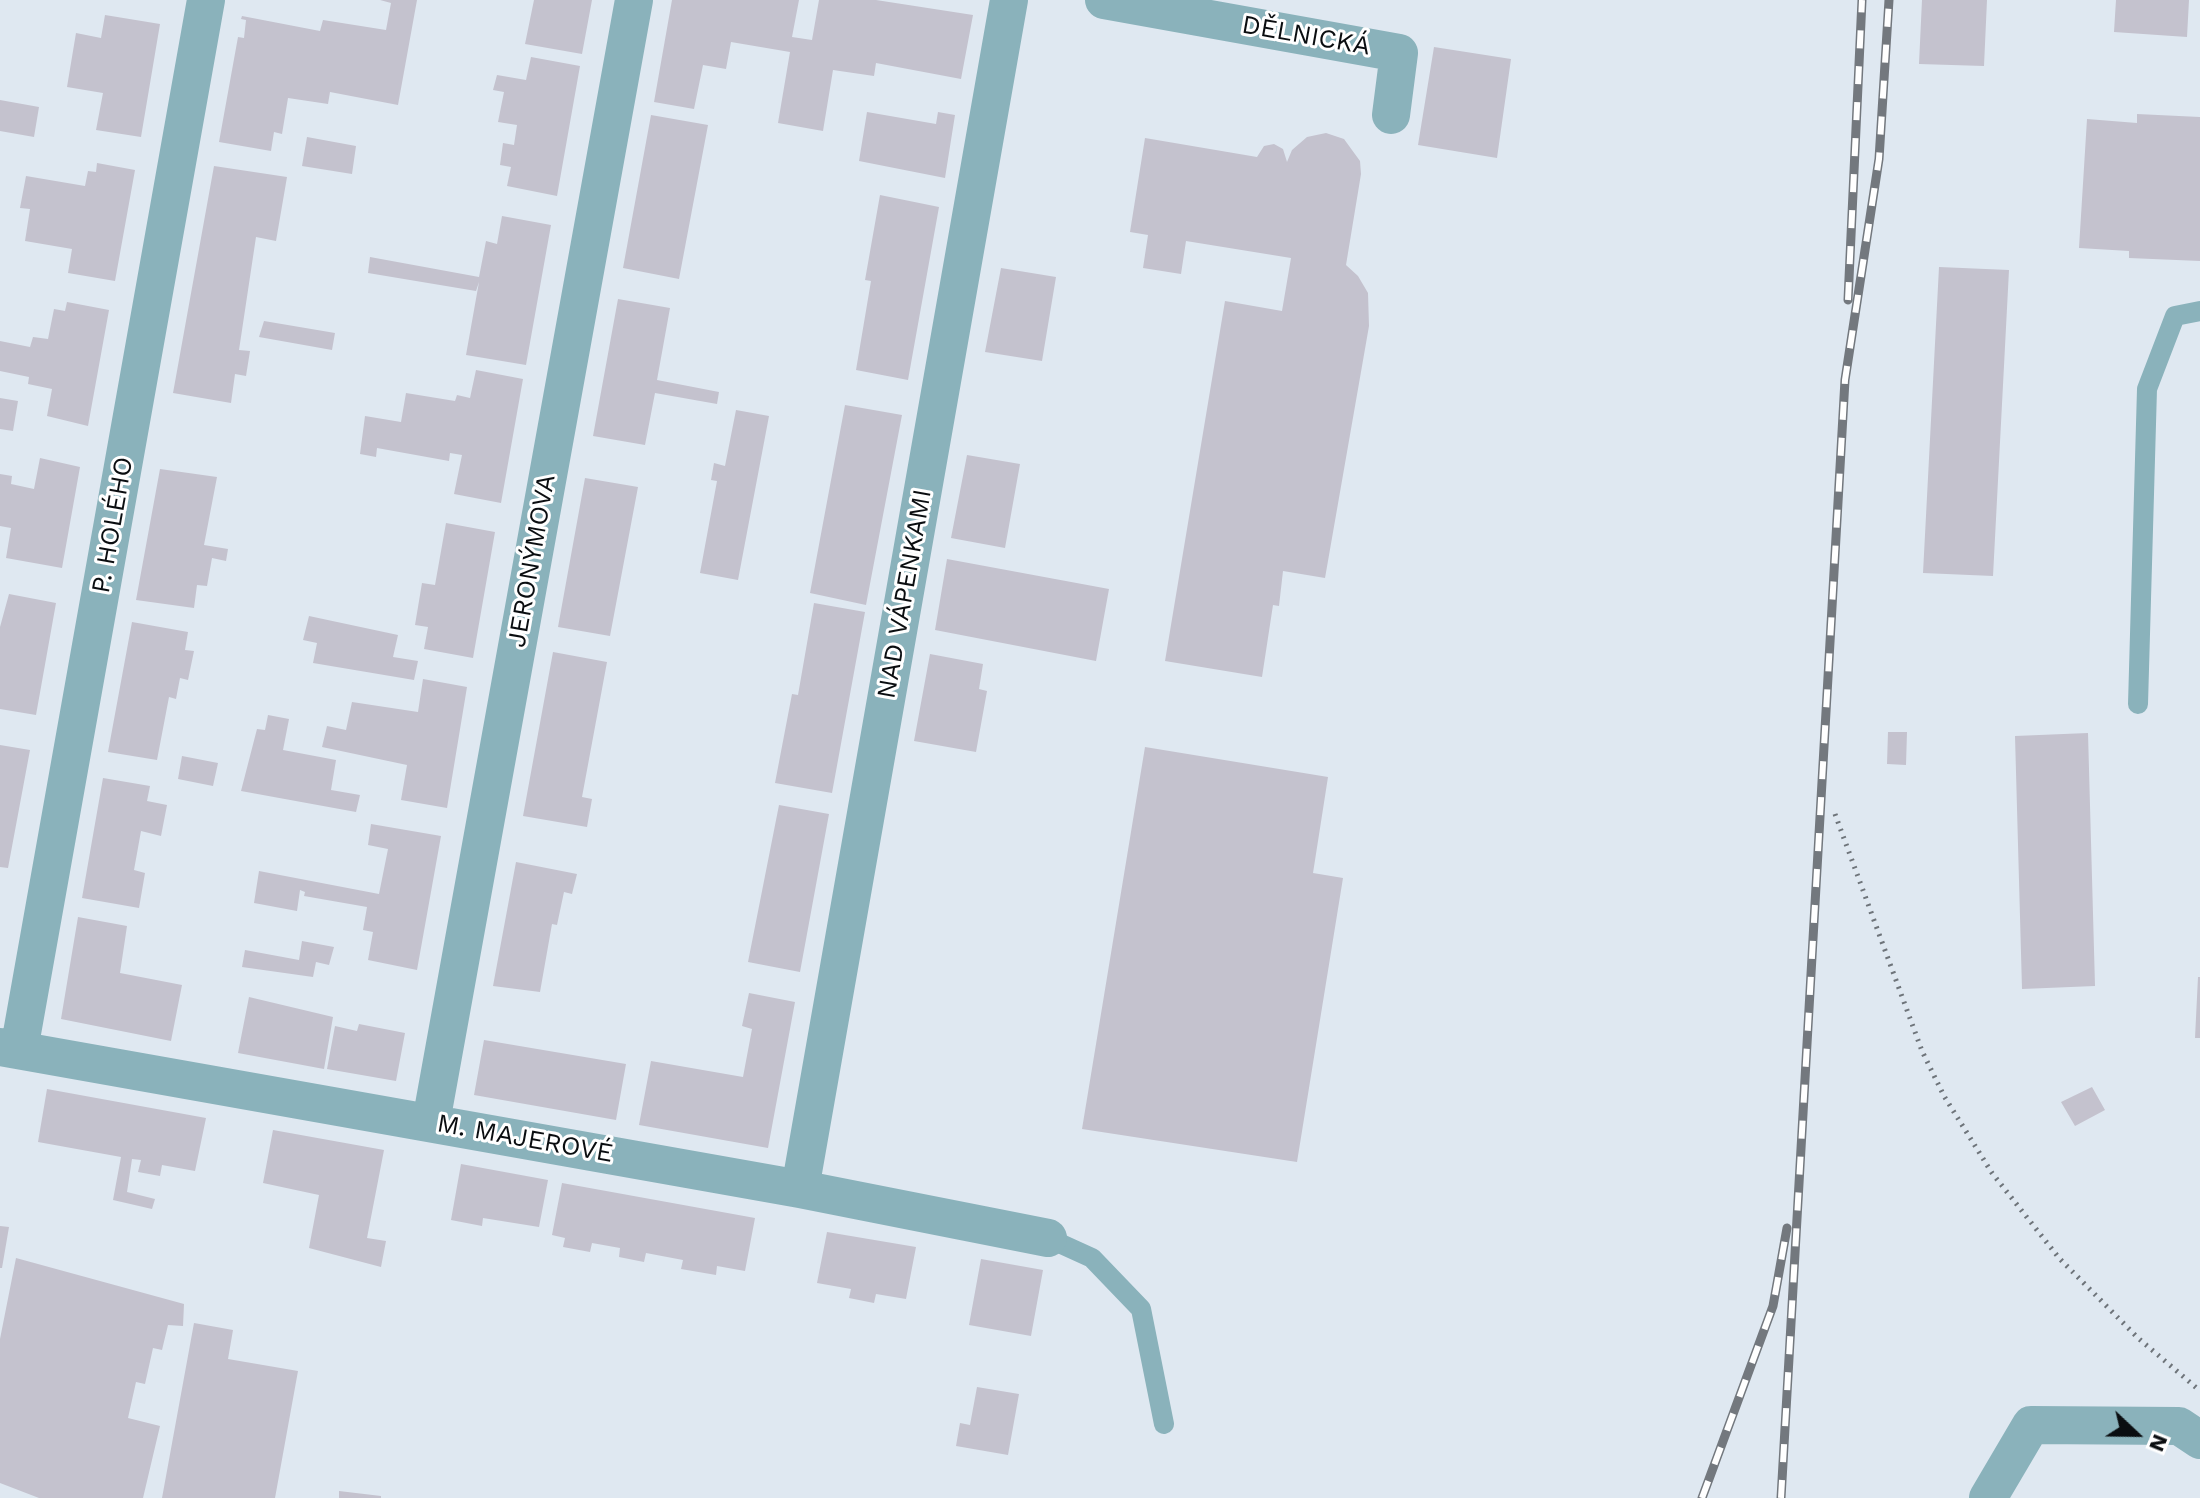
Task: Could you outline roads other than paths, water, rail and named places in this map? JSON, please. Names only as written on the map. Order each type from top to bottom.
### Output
[{"type":"street","name":"P. HOLÉHO","points":[[9,1048],[206,0]]},
{"type":"street","name":"JERONÝMOVA","points":[[431,1122],[634,0]]},
{"type":"street","name":"NAD VÁPENKAMI","points":[[800,1189],[1009,0]]},
{"type":"street","name":"DĚLNICKÁ","points":[[1104,0],[1399,53],[1391,115]]},
{"type":"street","name":"M. MAJEROVÉ","points":[[9,1048],[800,1189],[1048,1238]]},
{"type":"street","points":[[1988,1498],[2031,1425],[2179,1426],[2200,1440]]},
{"type":"lane","points":[[2138,704],[2147,389],[2175,316],[2200,311]]},
{"type":"lane","points":[[1048,1238],[1092,1258],[1141,1309],[1164,1424]]},
{"type":"railway","points":[[1848,300],[1862,0]]},
{"type":"railway","points":[[1781,1498],[1845,380],[1879,159],[1889,0]]},
{"type":"railway","points":[[1702,1498],[1773,1306],[1787,1228]]}]
